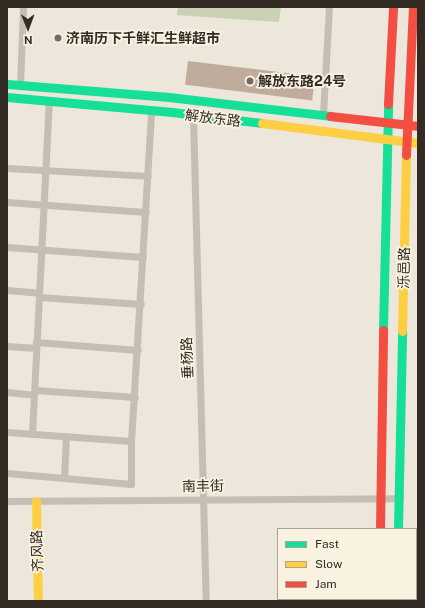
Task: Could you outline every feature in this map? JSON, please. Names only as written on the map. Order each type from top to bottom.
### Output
[{"type":"main road","name":"泺邑路","points":[[380,528],[382,497],[386,139],[393,7]]},
{"type":"main road","name":"泺邑路","points":[[398,528],[400,498],[406,142],[413,7]]},
{"type":"main road","name":"解放东路","points":[[7,84],[169,97],[418,126]]},
{"type":"main road","name":"解放东路","points":[[7,97],[151,110],[418,143]]},
{"type":"main road","name":"齐风路","points":[[36,501],[38,601]]},
{"type":"street","points":[[20,85],[24,7]]},
{"type":"street","points":[[323,114],[329,7]]},
{"type":"street","points":[[32,434],[49,100]]},
{"type":"street","points":[[7,473],[131,484],[131,441],[141,304],[151,110]]},
{"type":"street","name":"垂杨路","points":[[193,115],[206,601]]},
{"type":"street","points":[[7,168],[148,176]]},
{"type":"street","points":[[7,202],[44,206],[146,212]]},
{"type":"street","points":[[7,247],[143,257]]},
{"type":"street","points":[[7,290],[39,295],[141,304]]},
{"type":"street","points":[[7,346],[36,345],[138,350]]},
{"type":"street","points":[[7,392],[135,397]]},
{"type":"street","points":[[7,432],[131,441]]},
{"type":"street","points":[[64,478],[66,436]]},
{"type":"street","name":"南丰街","points":[[7,501],[400,498]]},
{"type":"green space","points":[[178,7],[281,7],[279,22],[177,15]]},
{"type":"building","name":"解放东路24号","points":[[188,61],[315,77],[312,100],[185,85]]},
{"type":"traffic: fast","points":[[7,84],[169,97],[330,116]]},
{"type":"traffic: fast","points":[[7,97],[172,112],[262,123]]},
{"type":"traffic: fast","points":[[383,330],[388,104]]},
{"type":"traffic: fast","points":[[398,528],[402,331]]},
{"type":"traffic: slow","points":[[262,123],[418,143]]},
{"type":"traffic: slow","points":[[402,331],[406,155]]},
{"type":"traffic: slow","points":[[36,501],[38,601]]},
{"type":"traffic: jam","points":[[388,104],[393,7]]},
{"type":"traffic: jam","points":[[406,155],[413,7]]},
{"type":"traffic: jam","points":[[330,116],[418,126]]},
{"type":"traffic: jam","points":[[380,528],[383,330]]},
{"type":"place","name":"济南历下千鲜汇生鲜超市","points":[[58,38]]},
{"type":"place","name":"解放东路24号","points":[[250,81]]}]
